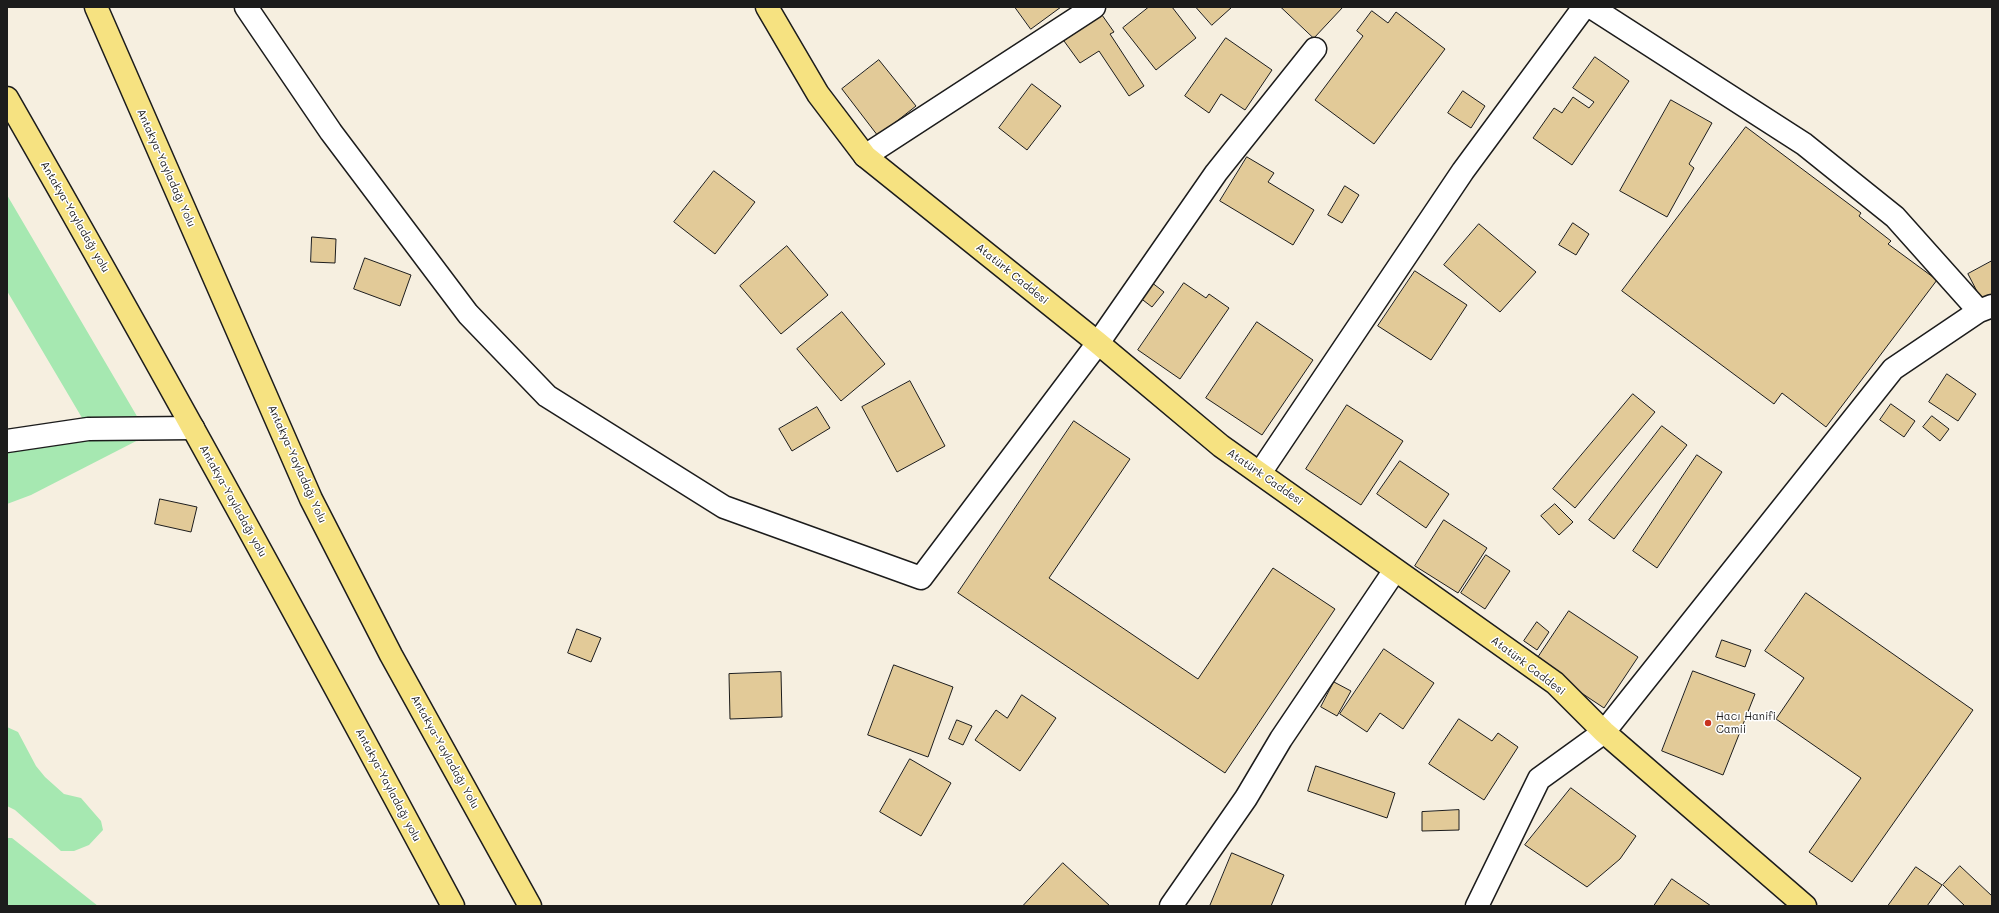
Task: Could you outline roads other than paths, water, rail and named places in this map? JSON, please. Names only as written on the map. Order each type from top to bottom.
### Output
[{"type":"main road","name":"Antakya-Yayladağı Yolu","points":[[96,7],[311,500],[391,655],[530,906]]},
{"type":"main road","name":"Atatürk Caddesi","points":[[767,7],[818,94],[865,156],[1098,342],[1221,446],[1555,683],[1604,732],[1805,906]]},
{"type":"main road","name":"Antakya-Yayladağı yolu","points":[[7,98],[130,312],[337,690],[453,906]]},
{"type":"street","points":[[246,7],[331,132],[468,314],[547,396],[724,507],[921,578],[1098,342],[1216,173],[1314,49]]},
{"type":"street","points":[[865,156],[1094,7]]},
{"type":"street","points":[[1260,473],[1463,171],[1584,7]]},
{"type":"street","points":[[1477,906],[1539,779],[1604,732],[1892,369],[1986,309],[1895,217],[1804,144],[1591,7]]},
{"type":"street","points":[[7,441],[88,429],[193,428]]},
{"type":"street","points":[[1171,906],[1246,798],[1281,738],[1395,570]]},
{"type":"place","name":"Hacı Hanifi Camii","points":[[1708,723]]}]
